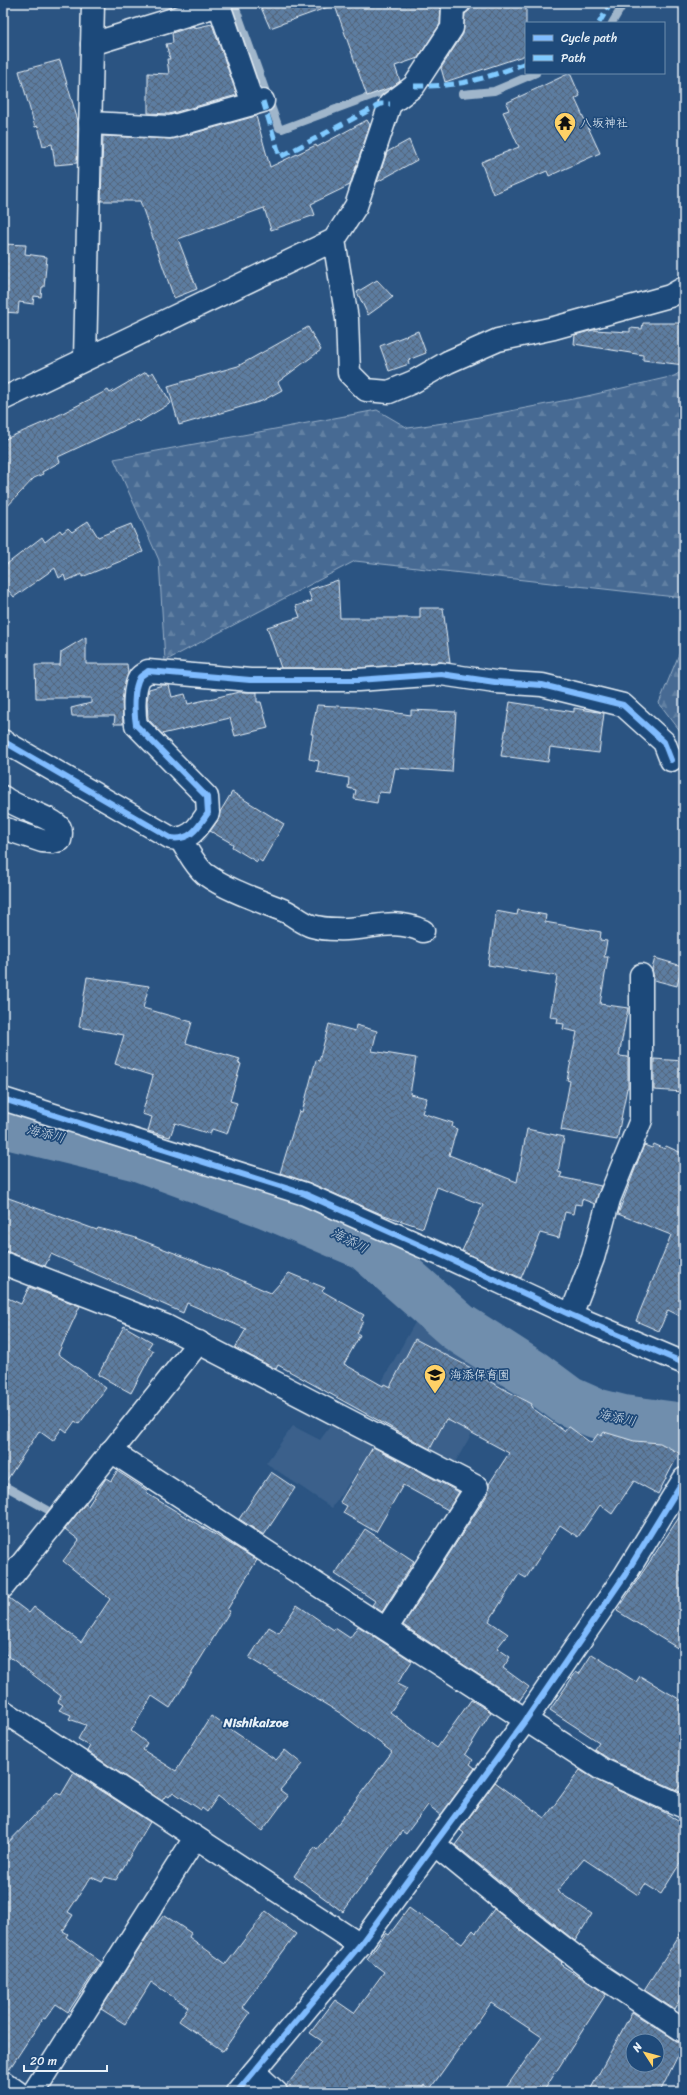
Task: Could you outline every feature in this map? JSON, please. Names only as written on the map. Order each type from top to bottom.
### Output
[{"type":"street","points":[[85,360],[93,3]]},
{"type":"street","points":[[3,399],[334,240],[356,206],[390,104],[414,86],[452,28],[455,4]]},
{"type":"street","points":[[90,123],[170,127],[258,103],[219,5],[92,44]]},
{"type":"street","points":[[334,240],[347,320],[349,373],[366,390],[389,392],[413,382],[448,362],[498,340],[554,328],[663,298],[684,288]]},
{"type":"street","points":[[3,742],[172,838],[180,839],[191,836],[208,813],[207,797],[136,725],[134,712],[138,685],[140,677],[148,671],[250,680],[358,680],[441,674],[495,682],[542,685],[623,705],[664,742],[671,760]]},
{"type":"street","points":[[3,797],[17,807],[55,823],[61,828],[62,834],[60,840],[49,842],[3,828]]},
{"type":"street","points":[[180,839],[204,873],[240,894],[287,912],[312,926],[335,929],[357,929],[376,924],[396,923],[411,926],[423,931]]},
{"type":"street","points":[[571,1315],[593,1258],[609,1199],[641,1120],[641,975]]},
{"type":"street","points":[[3,1099],[305,1194],[571,1315],[684,1363]]},
{"type":"street","points":[[3,1263],[166,1326],[477,1487],[386,1629]]},
{"type":"street","points":[[3,1587],[199,1342]]},
{"type":"street","points":[[111,1451],[525,1721],[603,1770],[684,1807]]},
{"type":"street","points":[[238,2092],[360,1945],[525,1721],[625,1575],[684,1479]]},
{"type":"street","points":[[3,1711],[360,1945]]},
{"type":"street","points":[[34,2092],[195,1838]]},
{"type":"street","points":[[434,1844],[516,1911],[595,1972],[684,2031]]},
{"type":"street","points":[[254,2072],[276,2092]]},
{"type":"street","points":[[3,2082],[17,2092]]},
{"type":"shaded area","name":"海添保育園","points":[[417,1319],[508,1372],[454,1464],[362,1417]]},
{"type":"shaded area","points":[[334,1421],[376,1444],[332,1508],[266,1463],[293,1426],[320,1440]]},
{"type":"green space","points":[[684,370],[684,598],[355,561],[165,661],[159,560],[114,459],[377,410],[408,428],[458,421],[583,397],[674,376]]},
{"type":"green space","points":[[684,642],[684,736],[659,703]]},
{"type":"water","points":[[3,1114],[100,1141],[99,1154],[3,1129]]},
{"type":"building","points":[[259,3],[331,3],[331,6],[270,28]]},
{"type":"building","points":[[334,3],[441,3],[440,24],[418,58],[395,66],[400,81],[392,87],[367,96]]},
{"type":"building","points":[[471,3],[526,3],[525,55],[445,82],[441,68],[463,34],[465,14],[470,10]]},
{"type":"building","points":[[212,24],[237,95],[169,114],[148,113],[148,73],[169,74],[167,59],[170,59],[166,44],[173,43],[172,33],[194,26],[194,28]]},
{"type":"building","points":[[60,60],[78,121],[77,163],[55,165],[52,144],[43,146],[38,126],[35,127],[19,71]]},
{"type":"building","points":[[570,74],[580,96],[575,99],[600,153],[549,176],[547,171],[493,194],[481,162],[519,147],[503,112],[509,110],[506,103]]},
{"type":"building","points":[[256,116],[270,167],[316,145],[317,147],[367,120],[370,125],[350,185],[311,204],[315,215],[271,230],[264,208],[178,239],[197,289],[174,298],[140,201],[101,201],[103,136],[173,139]]},
{"type":"building","points":[[409,140],[417,160],[377,182],[387,152]]},
{"type":"building","points":[[3,244],[26,245],[25,254],[47,257],[44,287],[42,287],[41,297],[34,296],[33,304],[19,302],[18,313],[3,312]]},
{"type":"building","points":[[377,280],[393,297],[368,315],[357,292]]},
{"type":"building","points":[[643,323],[684,323],[684,365],[643,360],[643,355],[574,344],[575,335],[593,330],[630,332],[630,328],[642,329]]},
{"type":"building","points":[[308,327],[321,350],[278,382],[282,390],[262,401],[179,425],[168,386],[238,366]]},
{"type":"building","points":[[418,331],[426,353],[408,360],[409,364],[389,371],[380,346]]},
{"type":"building","points":[[146,372],[148,375],[153,372],[171,403],[139,422],[137,420],[58,457],[60,462],[42,472],[43,474],[34,478],[3,511],[3,440],[47,421],[108,390],[110,393]]},
{"type":"building","points":[[88,521],[98,537],[131,524],[143,552],[82,577],[82,574],[66,581],[64,575],[59,578],[55,568],[14,597],[3,584],[3,567],[42,537],[45,542],[60,530],[62,533],[68,528],[72,532]]},
{"type":"building","points":[[338,580],[340,618],[420,618],[420,608],[443,608],[450,663],[440,662],[358,668],[281,668],[267,627],[300,617],[296,606],[312,601],[308,590]]},
{"type":"building","points":[[86,637],[86,664],[127,664],[128,674],[122,700],[123,724],[114,724],[115,716],[72,716],[71,708],[91,703],[91,698],[36,698],[35,665],[60,665],[61,652]]},
{"type":"building","points":[[169,685],[172,697],[185,694],[188,704],[239,692],[257,692],[257,702],[261,702],[268,728],[235,736],[230,718],[162,734],[148,719],[147,701],[149,689]]},
{"type":"building","points":[[510,702],[574,712],[574,708],[604,713],[599,753],[550,747],[548,762],[501,756]]},
{"type":"building","points":[[317,705],[356,707],[411,715],[411,710],[456,712],[452,772],[395,768],[390,793],[379,792],[377,803],[354,799],[356,790],[348,788],[349,778],[317,772],[319,761],[309,759],[313,734],[311,734]]},
{"type":"building","points":[[232,792],[284,824],[262,862],[258,859],[257,862],[232,847],[233,844],[210,831],[218,820],[220,812]]},
{"type":"building","points":[[518,910],[546,915],[545,922],[601,932],[600,940],[607,941],[604,957],[608,957],[600,1004],[628,1008],[619,1056],[628,1057],[628,1088],[617,1140],[561,1130],[570,1081],[567,1080],[577,1032],[563,1029],[564,1024],[557,1023],[558,1018],[550,1017],[557,976],[488,965],[496,911],[517,915]]},
{"type":"building","points":[[655,958],[682,966],[677,986],[654,980],[652,969]]},
{"type":"building","points":[[87,977],[149,986],[143,1008],[192,1022],[186,1043],[240,1059],[238,1063],[241,1064],[230,1101],[237,1103],[227,1134],[212,1129],[210,1134],[175,1123],[170,1137],[148,1131],[152,1117],[142,1114],[153,1076],[115,1064],[124,1035],[79,1027]]},
{"type":"building","points":[[329,1024],[355,1031],[356,1025],[377,1031],[372,1051],[416,1058],[410,1094],[427,1098],[422,1113],[453,1123],[452,1127],[457,1129],[449,1155],[517,1182],[527,1129],[564,1137],[558,1172],[562,1173],[560,1177],[601,1186],[595,1204],[582,1199],[581,1205],[575,1204],[573,1214],[565,1212],[559,1238],[540,1233],[521,1278],[462,1251],[483,1205],[437,1187],[423,1228],[381,1214],[310,1183],[280,1173],[299,1111],[302,1112],[316,1060],[319,1061]]},
{"type":"building","points":[[654,1059],[684,1061],[684,1092],[654,1090]]},
{"type":"building","points":[[654,1144],[665,1149],[666,1146],[684,1154],[684,1318],[668,1310],[659,1331],[636,1321],[671,1235],[618,1214],[644,1145],[652,1148]]},
{"type":"building","points":[[3,1196],[97,1230],[98,1228],[133,1237],[208,1266],[271,1293],[289,1273],[325,1288],[322,1291],[364,1315],[361,1320],[363,1321],[357,1333],[360,1335],[344,1364],[383,1386],[384,1384],[390,1387],[415,1339],[473,1369],[472,1372],[532,1404],[531,1407],[564,1431],[568,1426],[591,1443],[598,1434],[601,1436],[604,1432],[634,1441],[660,1443],[679,1453],[658,1494],[634,1481],[612,1514],[600,1505],[578,1537],[560,1525],[526,1578],[519,1574],[489,1621],[508,1634],[497,1648],[510,1657],[503,1668],[529,1687],[519,1701],[403,1625],[488,1494],[489,1484],[509,1453],[446,1419],[430,1449],[278,1365],[276,1369],[235,1348],[246,1329],[187,1303],[183,1313],[51,1254],[45,1266],[3,1250]]},
{"type":"building","points":[[29,1287],[80,1306],[58,1354],[106,1388],[79,1424],[75,1421],[67,1432],[62,1428],[53,1441],[39,1431],[3,1486],[3,1296],[21,1304]]},
{"type":"building","points":[[124,1326],[152,1342],[148,1348],[153,1351],[131,1393],[98,1375]]},
{"type":"building","points":[[373,1447],[459,1492],[448,1510],[403,1485],[376,1532],[343,1513],[347,1506],[340,1502]]},
{"type":"building","points":[[117,1471],[148,1491],[146,1493],[257,1560],[227,1610],[230,1611],[170,1708],[152,1696],[131,1731],[147,1743],[143,1750],[176,1771],[211,1716],[276,1760],[285,1750],[302,1764],[280,1790],[288,1796],[262,1831],[218,1796],[207,1812],[202,1808],[201,1810],[173,1792],[169,1797],[166,1795],[162,1801],[87,1751],[90,1746],[78,1739],[86,1725],[69,1719],[71,1715],[59,1710],[63,1705],[58,1702],[61,1696],[3,1652],[3,1599],[9,1598],[29,1613],[34,1607],[81,1642],[110,1599],[63,1561],[79,1540],[65,1529],[85,1504],[88,1506],[106,1478],[111,1481]]},
{"type":"building","points":[[271,1472],[295,1488],[264,1535],[239,1519]]},
{"type":"building","points":[[684,1510],[684,1652],[617,1611]]},
{"type":"building","points":[[365,1529],[414,1561],[382,1612],[372,1605],[375,1601],[335,1574]]},
{"type":"building","points":[[297,1605],[334,1630],[335,1628],[350,1638],[358,1626],[412,1661],[397,1684],[407,1689],[390,1712],[437,1748],[471,1700],[491,1712],[465,1754],[473,1760],[470,1764],[475,1768],[441,1815],[428,1805],[406,1834],[402,1831],[343,1912],[294,1876],[315,1847],[318,1850],[392,1752],[340,1713],[249,1658],[269,1627],[279,1633]]},
{"type":"building","points":[[592,1654],[636,1682],[640,1676],[684,1702],[684,1780],[677,1790],[609,1759],[594,1749],[599,1742],[550,1710],[576,1672],[579,1674]]},
{"type":"building","points":[[580,1770],[598,1781],[664,1812],[684,1825],[684,1857],[661,1894],[645,1884],[638,1895],[584,1859],[557,1891],[592,1914],[575,1941],[455,1845],[464,1833],[460,1830],[495,1782],[545,1818]]},
{"type":"building","points":[[74,1773],[150,1822],[116,1880],[105,1877],[102,1882],[91,1877],[68,1912],[73,1915],[63,1931],[68,1934],[66,1937],[101,1962],[68,2012],[56,2004],[45,2019],[43,2018],[8,2071],[3,2070],[3,1848],[56,1793],[61,1795]]},
{"type":"building","points":[[409,1908],[462,1944],[473,1930],[476,1933],[494,1909],[562,1962],[560,1964],[606,1994],[543,2092],[503,2092],[542,2037],[491,2003],[430,2089],[424,2085],[419,2092],[288,2092],[286,2086],[322,2041],[310,2033],[335,2000],[354,2013],[384,1972],[367,1959],[386,1933],[389,1935]]},
{"type":"building","points":[[266,1911],[296,1934],[242,2007],[250,2013],[223,2051],[179,2021],[188,2007],[151,1982],[125,2024],[101,2009],[150,1932],[164,1915],[191,1933],[189,1937],[226,1964]]},
{"type":"building","points":[[684,1928],[684,1993],[674,2009],[644,1990]]},
{"type":"building","points":[[632,2012],[665,2033],[625,2033],[625,2073],[665,2073],[665,2033],[677,2041],[684,2043],[660,2092],[589,2092]]},
{"type":"waterway","points":[[234,3],[279,128],[282,129],[387,90]]},
{"type":"waterway","points":[[613,22],[624,3]]},
{"type":"waterway","points":[[462,94],[494,91],[534,74]]},
{"type":"waterway","name":"海添川","points":[[3,1123],[138,1156],[266,1203],[365,1245],[458,1327],[533,1375],[568,1401],[595,1413],[623,1420],[684,1428]]},
{"type":"waterway","points":[[3,1485],[48,1510]]},
{"type":"marked path","points":[[600,22],[611,3]]},
{"type":"marked path","points":[[414,86],[445,85],[472,81],[525,63]]},
{"type":"marked path","points":[[263,101],[280,157],[381,104],[390,104]]},
{"type":"cycle path","points":[[3,741],[171,838],[184,837],[189,835],[197,828],[208,813],[207,797],[136,725],[136,687],[140,677],[148,671],[250,680],[358,680],[441,674],[495,682],[542,685],[623,705],[664,742],[671,760]]},
{"type":"cycle path","points":[[3,1099],[305,1194],[571,1315],[684,1363]]},
{"type":"cycle path","points":[[237,2092],[360,1945],[525,1721],[625,1575],[684,1479]]},
{"type":"place","name":"八坂神社","points":[[565,142]]},
{"type":"place","name":"海添保育園","points":[[435,1394]]},
{"type":"district","name":"Nishikaizoe","points":[[256,1722]]}]
